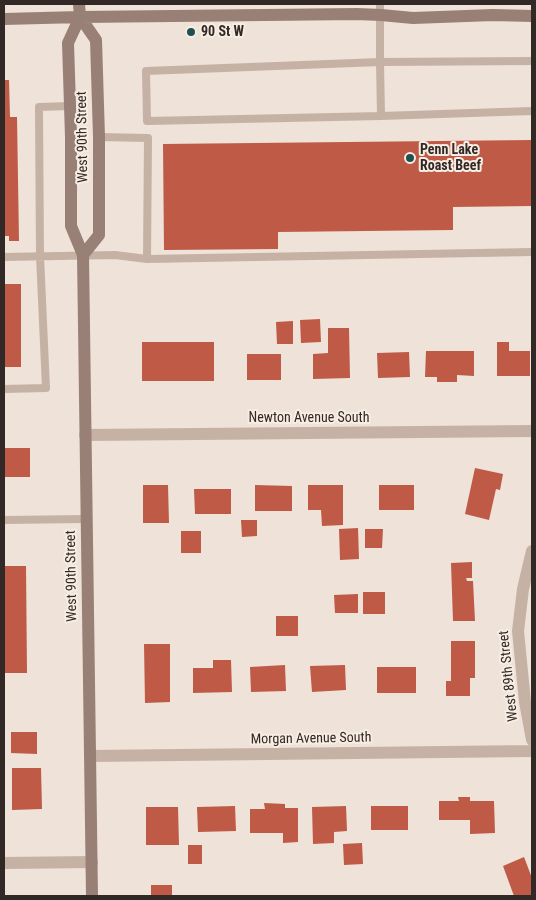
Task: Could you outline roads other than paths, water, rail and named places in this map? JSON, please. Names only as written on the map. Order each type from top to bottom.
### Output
[{"type":"street","name":"West 90th Street","points":[[79,4],[80,17],[68,43],[72,226],[83,255],[92,896]]},
{"type":"street","points":[[4,19],[381,9],[413,18],[493,15],[532,16]]},
{"type":"street","name":"West 90th Street","points":[[80,17],[96,40],[99,137],[100,235],[83,255]]},
{"type":"street","name":"Newton Avenue South","points":[[86,435],[532,431]]},
{"type":"street","name":"West 89th Street","points":[[532,551],[523,589],[518,631],[525,702],[532,740]]},
{"type":"street","name":"Morgan Avenue South","points":[[90,756],[532,751]]},
{"type":"street","points":[[4,863],[92,862]]},
{"type":"lane","points":[[381,9],[381,116]]},
{"type":"lane","points":[[147,259],[148,138],[146,70],[380,62],[532,61]]},
{"type":"lane","points":[[4,389],[46,388],[40,256],[39,107],[70,106]]},
{"type":"lane","points":[[147,121],[532,111]]},
{"type":"lane","points":[[99,137],[148,138]]},
{"type":"lane","points":[[4,258],[115,255],[147,259],[532,252]]},
{"type":"lane","points":[[4,520],[87,519]]},
{"type":"place","name":"90 St W","points":[[191,32]]},
{"type":"place","name":"Penn Lake Roast Beef","points":[[410,158]]}]
